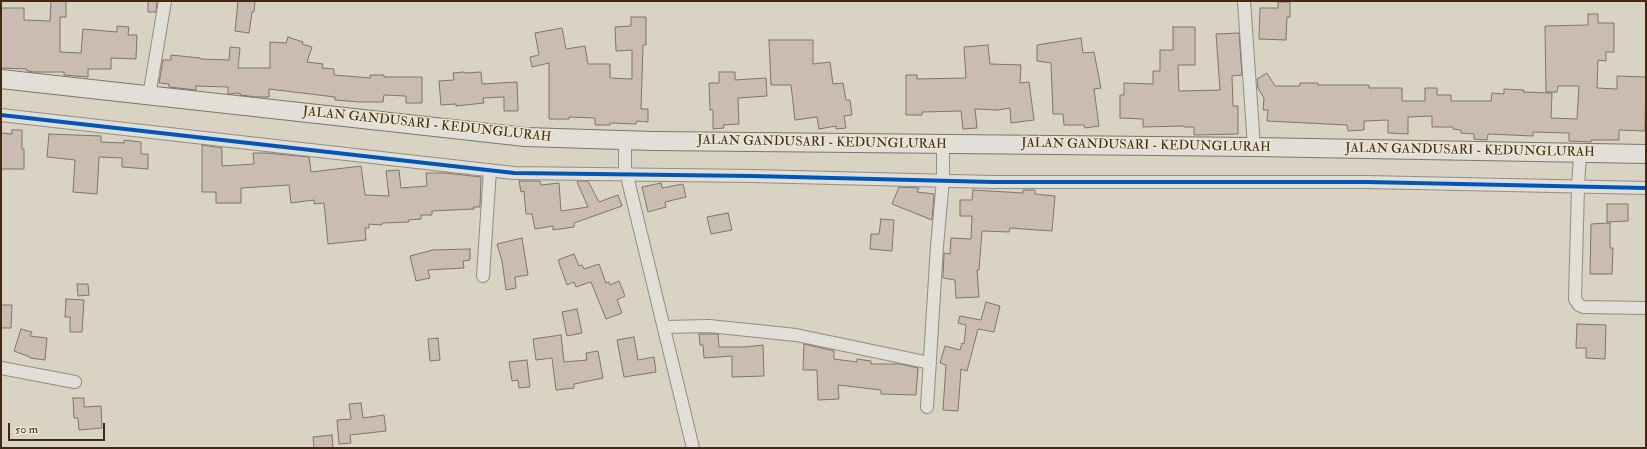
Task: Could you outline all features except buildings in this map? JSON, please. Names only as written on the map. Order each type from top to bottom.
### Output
[{"type":"street","points":[[149,96],[164,1]]},
{"type":"street","points":[[1244,1],[1254,147]]},
{"type":"street","name":"JALAN GANDUSARI - KEDUNGLURAH","points":[[1,79],[525,137],[625,146],[943,150],[1254,147],[1580,160],[1646,154]]},
{"type":"street","points":[[1,115],[514,173],[626,171],[943,177],[993,182],[1359,182],[1578,184],[1646,188]]},
{"type":"street","points":[[625,146],[626,171],[693,448]]},
{"type":"street","points":[[928,407],[943,177],[943,150]]},
{"type":"street","points":[[1580,160],[1575,299],[1579,305],[1584,307],[1646,308]]},
{"type":"street","points":[[483,276],[490,170]]},
{"type":"street","points":[[664,327],[709,326],[796,335],[930,363]]},
{"type":"street","points":[[1,368],[75,382]]},
{"type":"cycle path","points":[[1,115],[514,173],[753,176],[993,182],[1367,182],[1646,188]]}]
